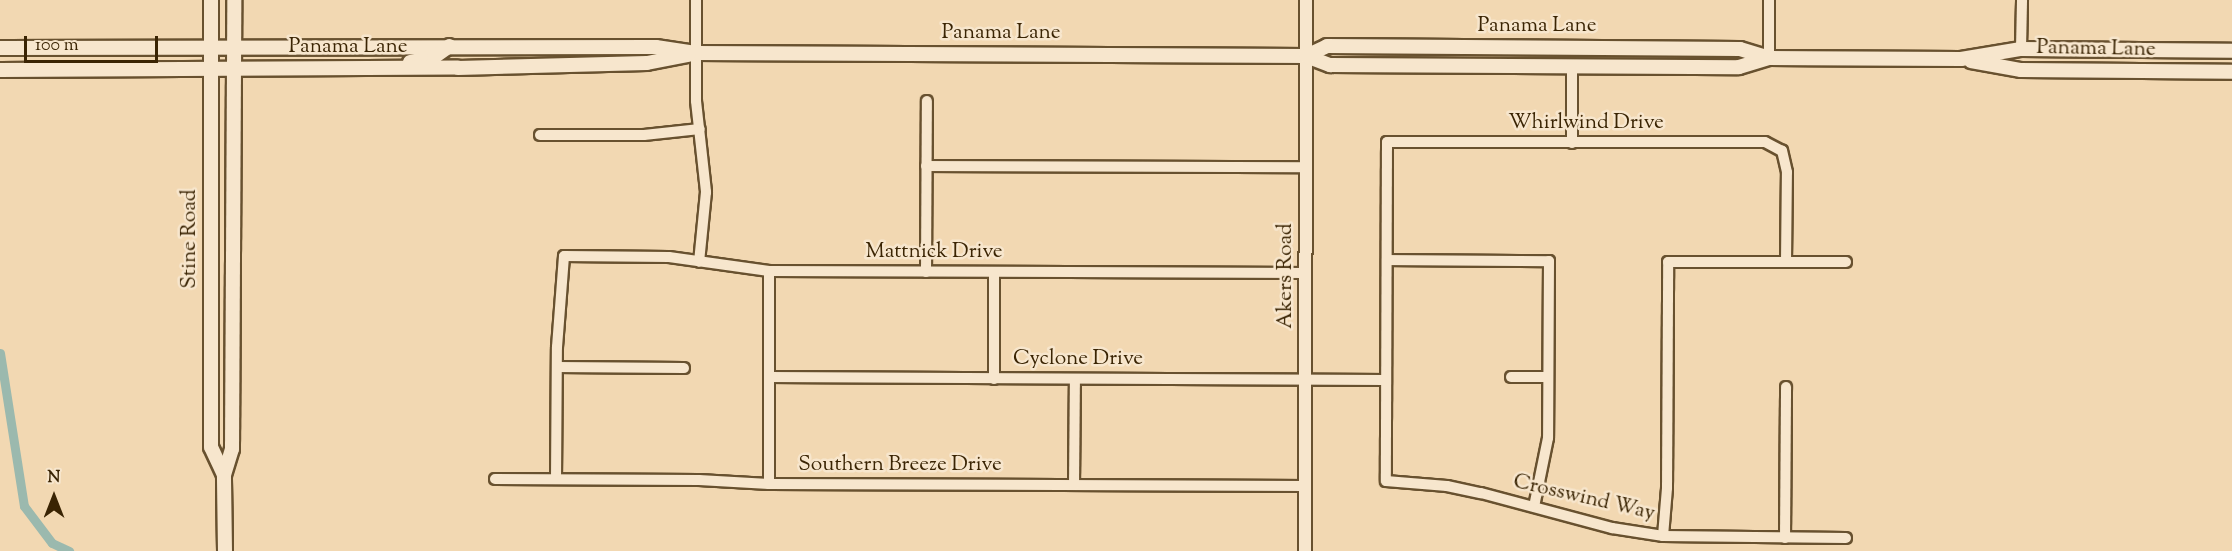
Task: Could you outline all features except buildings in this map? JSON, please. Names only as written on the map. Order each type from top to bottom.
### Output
[{"type":"main road","name":"Stine Road","points":[[211,0],[211,447],[224,475]]},
{"type":"main road","name":"Stine Road","points":[[225,551],[224,475],[232,449],[234,0]]},
{"type":"main road","points":[[373,68],[434,57],[450,46]]},
{"type":"main road","points":[[458,68],[473,56],[530,46]]},
{"type":"main road","name":"Panama Lane","points":[[1306,56],[1328,46],[1740,49],[1769,58],[1967,60],[2021,69],[2232,72]]},
{"type":"main road","name":"Panama Lane","points":[[0,48],[656,47],[696,53],[1306,56],[1330,65],[1739,67],[1769,58]]},
{"type":"main road","points":[[1572,65],[1582,57],[1647,48]]},
{"type":"main road","name":"Panama Lane","points":[[2021,49],[2232,51]]},
{"type":"main road","points":[[1967,60],[2013,57],[2021,49]]},
{"type":"main road","name":"Panama Lane","points":[[0,70],[458,68],[647,63],[696,53]]},
{"type":"street","points":[[696,0],[696,101],[706,192],[699,261]]},
{"type":"street","name":"Akers Road","points":[[1305,550],[1306,0]]},
{"type":"street","points":[[1769,0],[1769,58]]},
{"type":"street","points":[[2021,49],[2022,0]]},
{"type":"street","points":[[1572,65],[1572,143]]},
{"type":"street","points":[[926,272],[927,101]]},
{"type":"street","points":[[540,135],[644,135],[700,129]]},
{"type":"street","name":"Whirlwind Drive","points":[[1387,260],[1387,142],[1765,142],[1782,151],[1786,172],[1786,262]]},
{"type":"street","points":[[926,165],[1306,167]]},
{"type":"street","name":"Mattnick Drive","points":[[557,368],[564,256],[669,257],[769,271],[1306,273]]},
{"type":"street","points":[[1386,380],[1387,260],[1549,261],[1546,460],[1534,507]]},
{"type":"street","points":[[1663,536],[1667,488],[1668,261],[1846,262]]},
{"type":"street","points":[[769,271],[769,484]]},
{"type":"street","points":[[994,272],[994,378]]},
{"type":"street","points":[[556,479],[557,368],[684,368]]},
{"type":"street","points":[[1511,376],[1548,377]]},
{"type":"street","name":"Cyclone Drive","points":[[769,377],[1386,380]]},
{"type":"street","points":[[1074,485],[1075,379]]},
{"type":"street","name":"Crosswind Way","points":[[1386,380],[1386,481],[1447,486],[1612,528],[1663,536],[1846,538]]},
{"type":"street","points":[[1785,538],[1786,387]]},
{"type":"street","name":"Southern Breeze Drive","points":[[495,479],[699,480],[769,484],[1306,486]]},
{"type":"waterway","points":[[0,353],[24,506],[52,543],[69,551]]}]
